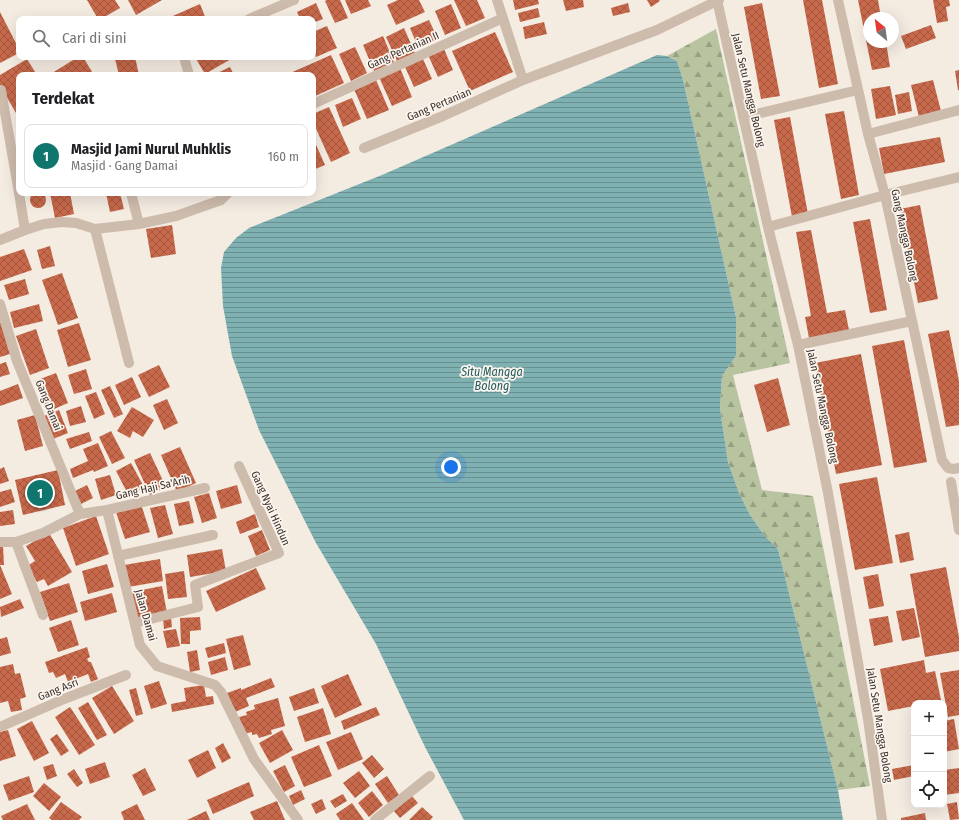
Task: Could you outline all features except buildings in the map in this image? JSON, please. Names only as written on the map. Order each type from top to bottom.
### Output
[{"type":"street","points":[[256,16],[294,0]]},
{"type":"street","points":[[498,0],[523,80]]},
{"type":"street","name":"Jalan Setu Mangga Bolong","points":[[523,80],[657,30],[718,0],[768,227],[798,345],[828,493],[868,719],[882,820]]},
{"type":"street","name":"Gang Mangga Bolong","points":[[838,0],[868,134],[885,195],[942,460],[948,468],[956,469]]},
{"type":"street","name":"Gang Pertanian II","points":[[316,103],[503,18]]},
{"type":"street","points":[[185,60],[188,72]]},
{"type":"street","name":"Gang Pertanian","points":[[364,148],[443,116],[523,80]]},
{"type":"street","points":[[1,90],[16,176]]},
{"type":"street","points":[[743,118],[858,90]]},
{"type":"street","points":[[868,134],[959,110]]},
{"type":"street","points":[[768,227],[885,195],[959,177]]},
{"type":"street","points":[[20,196],[26,230]]},
{"type":"street","points":[[132,196],[139,224]]},
{"type":"street","points":[[0,240],[44,224],[62,222],[76,223],[95,229],[139,224],[176,216],[221,200],[225,196]]},
{"type":"street","points":[[95,229],[129,363]]},
{"type":"street","name":"Gang Damai","points":[[0,304],[18,361],[80,514]]},
{"type":"street","points":[[798,345],[912,320]]},
{"type":"street","name":"Gang Nyai Hindun","points":[[135,623],[198,607],[195,585],[279,553],[239,466]]},
{"type":"street","points":[[951,482],[959,530]]},
{"type":"street","name":"Gang Haji Sa'Arih","points":[[107,510],[205,488]]},
{"type":"street","points":[[0,542],[16,542],[43,533],[80,514],[107,510]]},
{"type":"street","name":"Jalan Damai","points":[[107,510],[140,645],[157,666],[215,685],[221,692],[254,759],[298,820]]},
{"type":"street","points":[[118,556],[213,535]]},
{"type":"street","points":[[16,542],[43,615]]},
{"type":"street","name":"Gang Asri","points":[[0,727],[64,699],[126,675]]},
{"type":"street","points":[[375,820],[430,776]]},
{"type":"green space","points":[[716,29],[790,363],[733,375],[762,490],[813,496],[870,786],[838,790],[778,549],[764,535],[750,515],[739,493],[728,462],[720,409],[722,376],[736,356],[736,317],[683,80],[677,61],[667,56]]},
{"type":"water","name":"Situ Mangga Bolong","points":[[657,55],[667,56],[677,61],[683,80],[736,317],[736,356],[722,376],[720,409],[728,462],[739,493],[750,515],[764,535],[778,549],[838,790],[843,820],[464,820],[425,747],[376,644],[316,543],[259,430],[232,356],[223,306],[221,268],[224,252],[236,238],[249,228],[382,175]]},
{"type":"place","name":"Masjid Jami Nurul Muhklis","points":[[40,493]]}]
